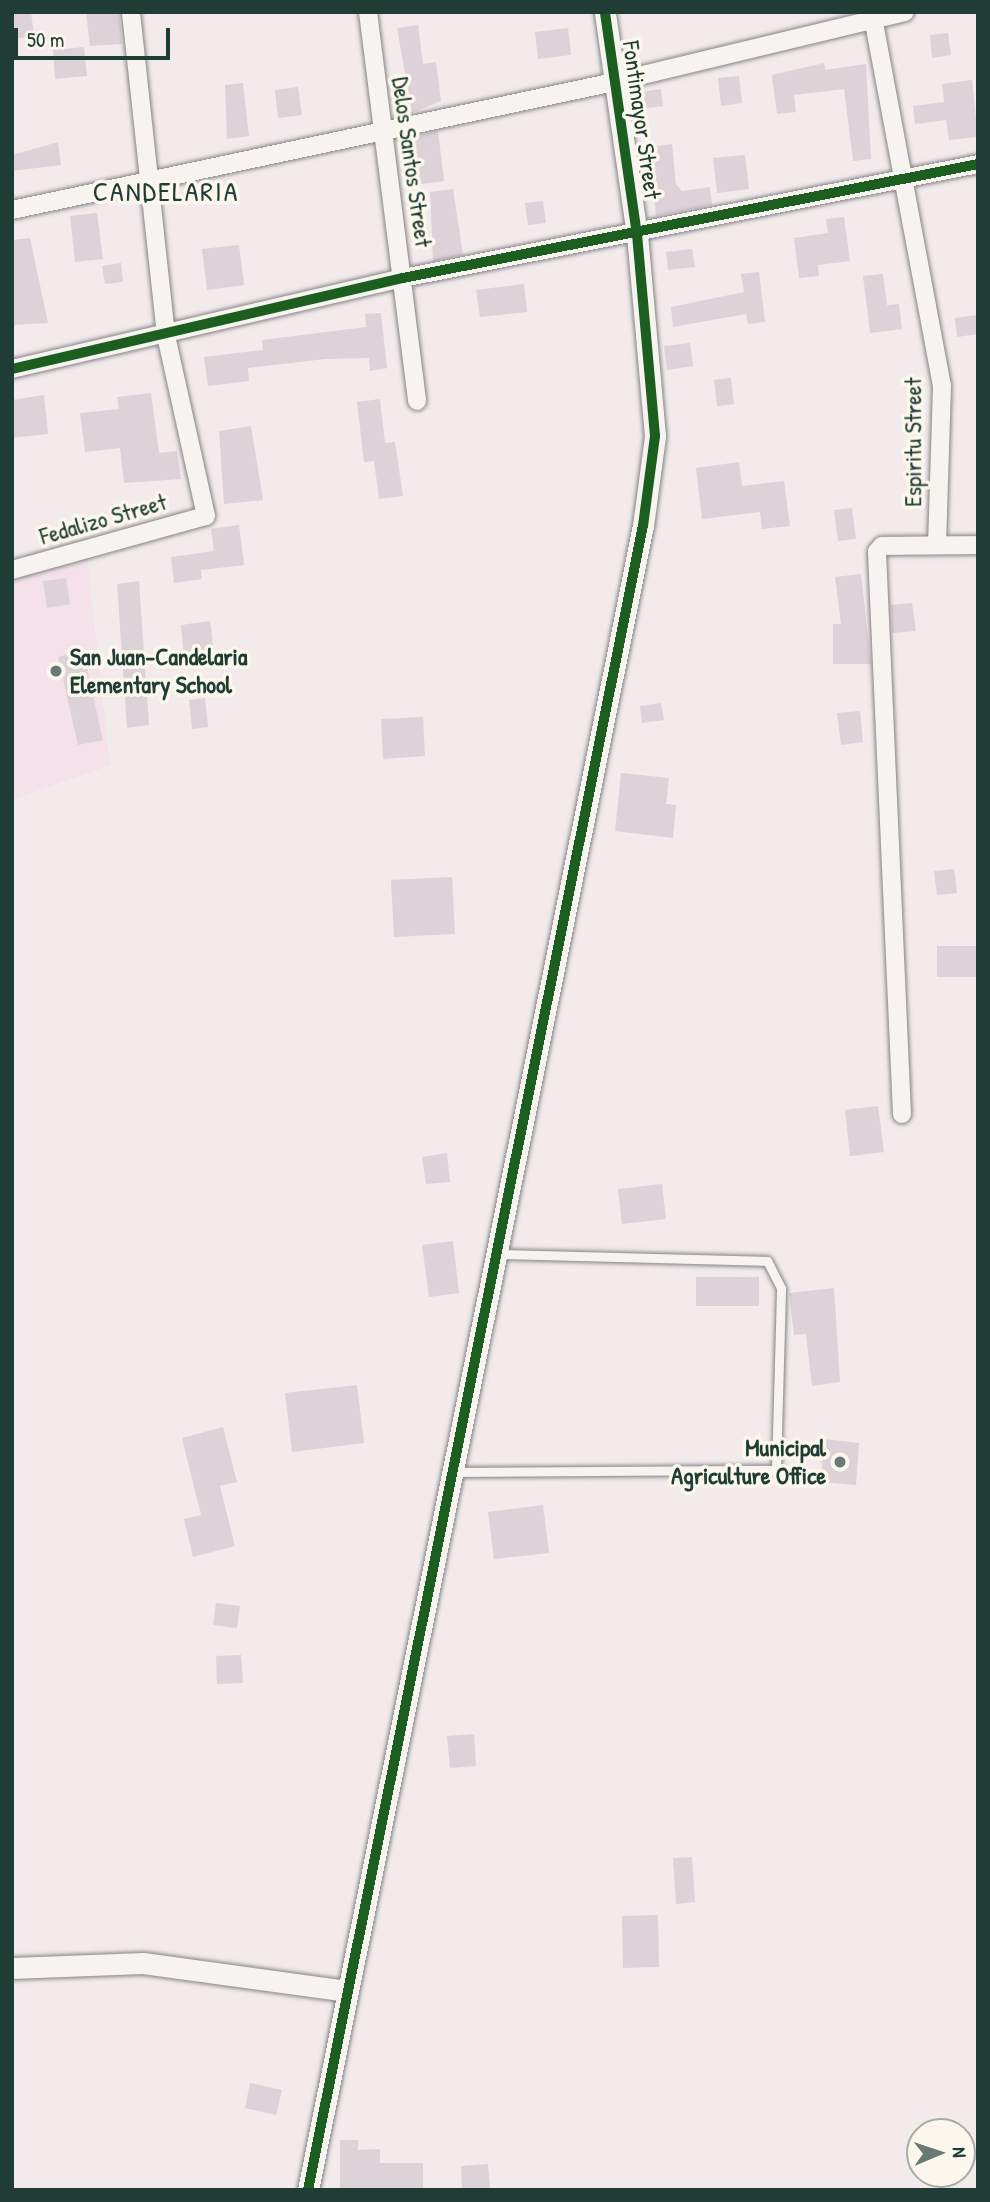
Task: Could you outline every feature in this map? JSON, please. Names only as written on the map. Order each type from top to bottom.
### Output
[{"type":"street","points":[[131,12],[147,183],[166,335]]},
{"type":"street","name":"Delos Santos Street","points":[[368,12],[417,401]]},
{"type":"street","name":"Fontimayor Street","points":[[308,2190],[457,1472],[494,1254],[643,526],[655,436],[637,235],[605,12]]},
{"type":"street","points":[[12,210],[147,183],[382,129],[614,82],[873,15],[905,12]]},
{"type":"street","name":"Espiritu Street","points":[[873,15],[942,386],[937,542]]},
{"type":"street","points":[[12,369],[403,278],[637,235],[978,164]]},
{"type":"street","name":"Fedalizo Street","points":[[12,570],[206,516],[166,335]]},
{"type":"street","points":[[902,1114],[877,552],[882,546],[937,542],[978,545]]},
{"type":"street","points":[[12,1968],[143,1963],[348,1991]]},
{"type":"lane","points":[[457,1472],[776,1470],[781,1288],[767,1261],[494,1254]]},
{"type":"shaded area","name":"San Juan-Candelaria Elementary School","points":[[87,558],[110,765],[12,800],[12,578]]},
{"type":"building","points":[[31,12],[34,36],[12,39],[12,14]]},
{"type":"building","points":[[86,12],[119,12],[122,44],[90,46]]},
{"type":"building","points":[[418,25],[423,64],[436,62],[441,101],[412,113],[397,28]]},
{"type":"building","points":[[568,28],[571,55],[538,59],[535,32]]},
{"type":"building","points":[[948,33],[951,55],[932,58],[930,35]]},
{"type":"building","points":[[84,47],[87,76],[55,79],[53,50]]},
{"type":"building","points":[[824,63],[825,70],[866,64],[871,159],[853,161],[844,89],[794,95],[796,112],[777,114],[772,75]]},
{"type":"building","points":[[739,76],[742,103],[721,106],[718,78]]},
{"type":"building","points":[[972,80],[978,137],[949,140],[946,120],[915,124],[913,106],[944,102],[942,84]]},
{"type":"building","points":[[243,83],[249,136],[227,139],[225,85]]},
{"type":"building","points":[[298,87],[302,115],[278,118],[275,90]]},
{"type":"building","points":[[661,89],[663,106],[642,109],[640,92]]},
{"type":"building","points":[[438,131],[444,181],[407,186],[402,139]]},
{"type":"building","points":[[58,142],[61,165],[12,171],[12,155]]},
{"type":"building","points":[[672,144],[676,184],[682,191],[710,187],[712,205],[656,216],[650,147]]},
{"type":"building","points":[[745,155],[749,189],[717,193],[713,158]]},
{"type":"building","points":[[453,189],[463,255],[433,261],[430,192]]},
{"type":"building","points":[[543,201],[546,223],[528,225],[525,203]]},
{"type":"building","points":[[97,213],[103,259],[75,262],[70,216]]},
{"type":"building","points":[[844,217],[850,261],[818,265],[819,276],[799,278],[794,238],[828,233],[826,219]]},
{"type":"building","points":[[30,238],[48,323],[12,325],[12,240]]},
{"type":"building","points":[[239,245],[244,285],[207,290],[202,249]]},
{"type":"building","points":[[692,249],[695,267],[668,270],[666,252]]},
{"type":"building","points":[[121,263],[123,282],[105,284],[102,266]]},
{"type":"building","points":[[759,272],[765,322],[748,324],[746,314],[673,327],[671,307],[744,292],[741,274]]},
{"type":"building","points":[[883,274],[887,305],[899,304],[902,329],[870,333],[863,276]]},
{"type":"building","points":[[524,284],[527,312],[480,317],[476,290]]},
{"type":"building","points":[[381,313],[387,368],[370,371],[369,358],[325,359],[248,368],[249,381],[208,386],[204,357],[263,350],[262,340],[366,327],[365,314]]},
{"type":"building","points":[[977,315],[978,334],[957,337],[955,318]]},
{"type":"building","points":[[690,343],[693,366],[667,370],[664,346]]},
{"type":"building","points":[[731,378],[734,404],[717,406],[714,380]]},
{"type":"building","points":[[151,393],[159,453],[177,451],[181,479],[124,483],[120,448],[85,452],[80,413],[119,409],[117,397]]},
{"type":"building","points":[[44,395],[48,434],[12,438],[12,400]]},
{"type":"building","points":[[380,399],[385,443],[395,442],[403,496],[379,499],[374,461],[364,462],[357,402]]},
{"type":"building","points":[[251,426],[263,500],[224,504],[219,431]]},
{"type":"building","points":[[739,462],[742,486],[784,481],[790,526],[762,529],[760,512],[702,519],[696,468]]},
{"type":"building","points":[[852,508],[856,539],[838,541],[834,510]]},
{"type":"building","points":[[239,525],[244,565],[201,570],[202,579],[174,583],[171,557],[214,551],[211,529]]},
{"type":"building","points":[[861,574],[871,664],[833,664],[833,624],[841,624],[835,577]]},
{"type":"building","points":[[66,578],[70,604],[47,608],[43,581]]},
{"type":"building","points":[[139,581],[149,725],[127,728],[117,584]]},
{"type":"building","points":[[912,603],[916,631],[892,633],[891,605]]},
{"type":"building","points":[[210,621],[214,652],[184,656],[181,625]]},
{"type":"building","points":[[83,651],[103,740],[78,745],[58,657]]},
{"type":"building","points":[[205,698],[208,727],[192,729],[189,700]]},
{"type":"building","points":[[661,703],[664,720],[642,723],[640,706]]},
{"type":"building","points":[[860,711],[863,742],[841,745],[837,713]]},
{"type":"building","points":[[423,717],[425,756],[383,759],[381,719]]},
{"type":"building","points":[[621,773],[669,778],[666,804],[676,805],[673,838],[615,831]]},
{"type":"building","points":[[954,869],[957,893],[937,895],[934,871]]},
{"type":"building","points":[[452,877],[455,934],[394,937],[391,880]]},
{"type":"building","points":[[937,946],[978,946],[978,977],[937,977]]},
{"type":"building","points":[[878,1106],[884,1152],[850,1156],[845,1110]]},
{"type":"building","points":[[447,1153],[450,1182],[426,1184],[422,1157]]},
{"type":"building","points":[[662,1184],[666,1219],[622,1224],[618,1189]]},
{"type":"building","points":[[453,1241],[459,1293],[429,1297],[422,1245]]},
{"type":"building","points":[[696,1277],[759,1277],[759,1306],[696,1306]]},
{"type":"building","points":[[834,1288],[840,1382],[812,1386],[806,1334],[794,1335],[789,1293]]},
{"type":"building","points":[[357,1385],[364,1443],[292,1452],[285,1393]]},
{"type":"building","points":[[223,1427],[237,1482],[220,1486],[235,1546],[193,1557],[184,1519],[201,1515],[182,1438]]},
{"type":"building","name":"Municipal Agriculture Office","points":[[824,1439],[859,1443],[856,1485],[821,1482]]},
{"type":"building","points":[[543,1505],[549,1553],[494,1559],[488,1512]]},
{"type":"building","points":[[216,1603],[240,1606],[237,1628],[213,1625]]},
{"type":"building","points":[[241,1655],[243,1683],[217,1684],[216,1656]]},
{"type":"building","points":[[474,1734],[476,1766],[450,1768],[447,1736]]},
{"type":"building","points":[[692,1857],[695,1902],[676,1904],[673,1858]]},
{"type":"building","points":[[658,1915],[659,1967],[623,1968],[622,1916]]},
{"type":"building","points":[[250,2083],[282,2090],[276,2115],[245,2108]]},
{"type":"building","points":[[340,2140],[358,2140],[358,2150],[380,2149],[380,2163],[423,2163],[423,2190],[340,2189]]},
{"type":"building","points":[[488,2164],[490,2189],[462,2190],[461,2166]]},
{"type":"cycle path","points":[[308,2190],[643,526],[655,436],[637,235],[605,12]]},
{"type":"cycle path","points":[[12,369],[403,278],[978,164]]},
{"type":"place","name":"San Juan-Candelaria Elementary School","points":[[56,671]]},
{"type":"place","name":"Municipal Agriculture Office","points":[[840,1462]]},
{"type":"district","name":"CANDELARIA","points":[[166,191]]}]
